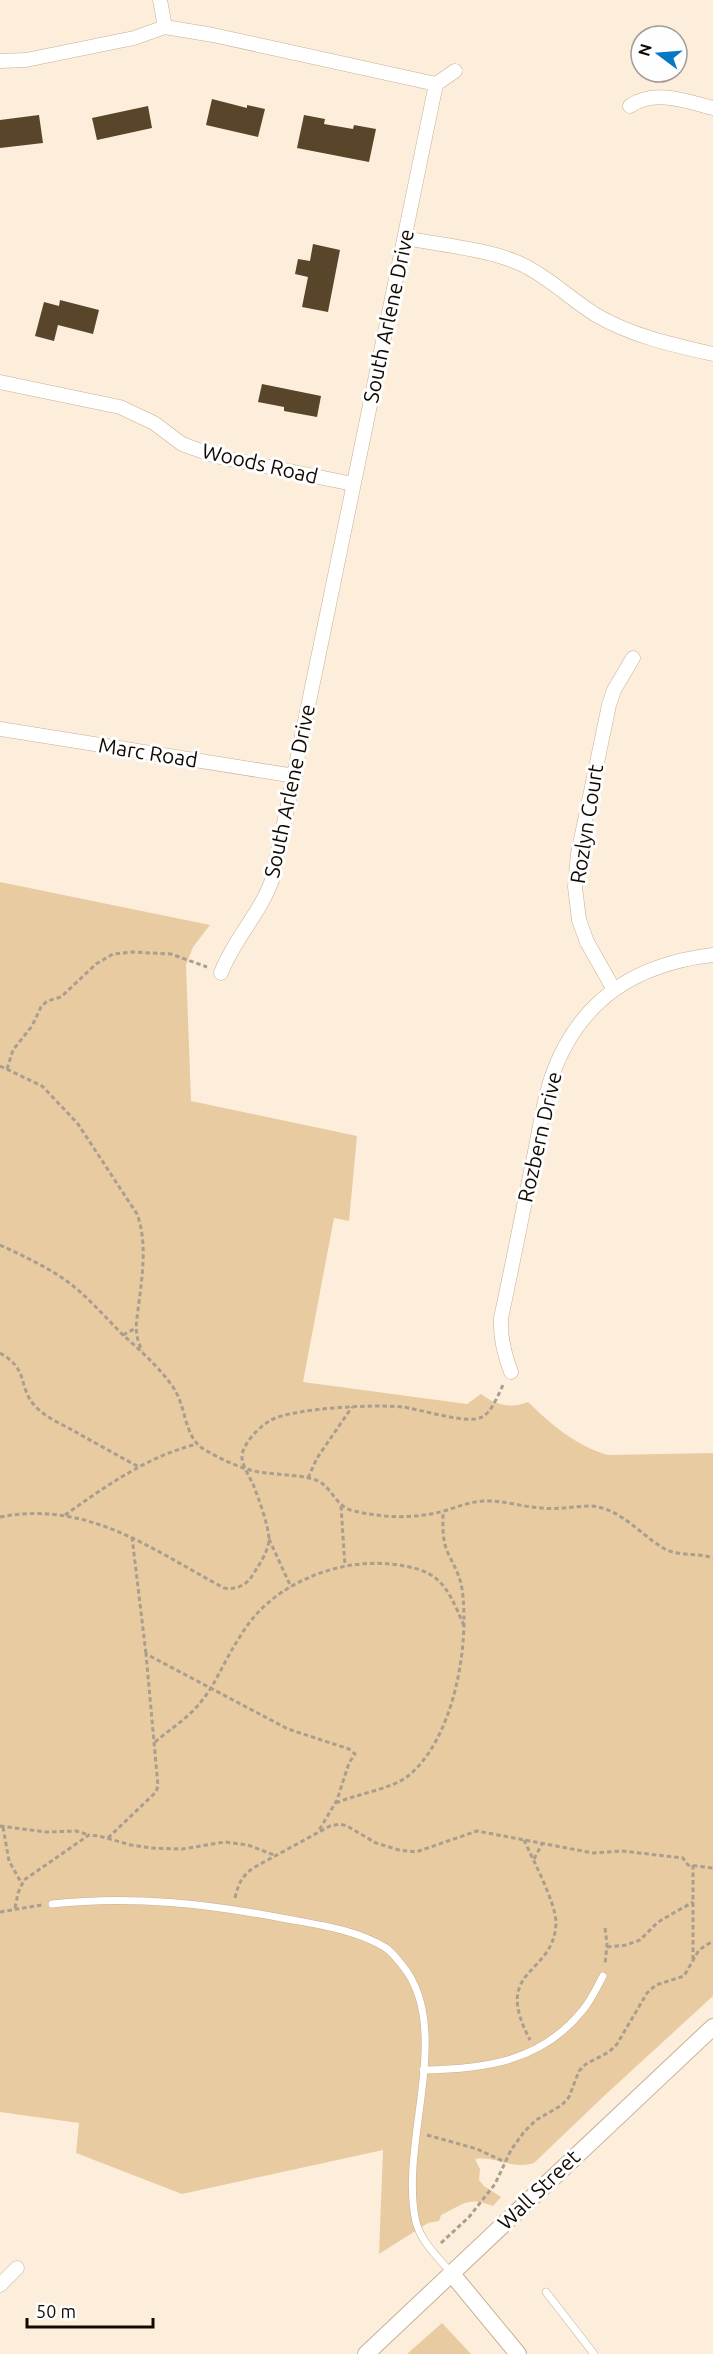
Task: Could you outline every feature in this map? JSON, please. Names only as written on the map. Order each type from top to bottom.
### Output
[{"type":"street","points":[[160,0],[165,27]]},
{"type":"street","points":[[0,61],[26,60],[134,38],[165,27],[213,35],[436,84],[455,71]]},
{"type":"street","name":"South Arlene Drive","points":[[221,973],[235,943],[262,903],[270,886],[295,776],[436,84]]},
{"type":"street","points":[[630,106],[639,100],[658,97],[713,108]]},
{"type":"street","points":[[405,238],[499,256],[518,262],[546,278],[607,321],[662,342],[713,354]]},
{"type":"street","name":"Woods Road","points":[[0,382],[120,407],[154,423],[182,444],[215,456],[353,484]]},
{"type":"street","name":"Rozlyn Court","points":[[613,988],[587,942],[576,905],[575,874],[609,705],[614,690],[633,658]]},
{"type":"street","name":"Marc Road","points":[[0,729],[295,776]]},
{"type":"street","name":"Rozbern Drive","points":[[511,1372],[503,1351],[501,1318],[552,1078],[570,1037],[585,1016],[613,988],[650,969],[684,958],[713,955]]},
{"type":"street","name":"Wall Street","points":[[366,2354],[713,2027]]},
{"type":"street","points":[[0,2285],[17,2268]]},
{"type":"street","points":[[452,2274],[518,2354]]},
{"type":"lane","points":[[52,1904],[95,1899],[142,1899],[232,1909],[341,1929],[373,1941],[389,1950],[412,1978],[422,2008],[425,2037],[412,2164],[417,2223],[423,2239],[452,2274]]},
{"type":"lane","points":[[423,2070],[464,2070],[489,2066],[519,2057],[566,2029],[578,2016],[603,1976]]},
{"type":"lane","points":[[546,2292],[594,2354]]},
{"type":"path","points":[[7,1069],[13,1050],[32,1026],[41,1007],[47,1001],[61,997],[96,964],[113,954],[132,952],[171,954],[187,958],[221,973]]},
{"type":"path","points":[[0,1066],[42,1086],[78,1124],[137,1214],[142,1228],[143,1248],[136,1328],[138,1341],[144,1354]]},
{"type":"path","points":[[0,1245],[47,1267],[70,1284],[157,1367],[174,1389],[183,1406],[191,1439],[203,1449],[245,1468],[308,1478],[325,1485],[341,1506],[351,1511],[398,1517],[443,1511],[468,1503],[485,1501],[543,1509],[591,1506],[602,1508],[621,1516],[646,1537],[667,1550],[713,1557]]},
{"type":"path","points":[[123,1335],[136,1328]]},
{"type":"path","points":[[0,1353],[13,1360],[22,1374],[25,1388],[34,1405],[53,1420],[139,1467]]},
{"type":"path","points":[[291,1587],[269,1538],[254,1485],[242,1457],[244,1447],[264,1424],[277,1417],[377,1405],[404,1407],[464,1419],[477,1419],[484,1417],[489,1411],[511,1372]]},
{"type":"path","points":[[308,1478],[317,1458],[352,1407]]},
{"type":"path","points":[[64,1515],[104,1487],[139,1467],[174,1450],[197,1444]]},
{"type":"path","points":[[341,1506],[345,1566]]},
{"type":"path","points":[[336,1803],[391,1785],[408,1776],[427,1755],[443,1726],[452,1701],[464,1626],[462,1587],[442,1535],[443,1511]]},
{"type":"path","points":[[0,1517],[35,1513],[64,1515],[86,1520],[132,1537],[224,1588],[233,1589],[243,1585],[252,1577],[265,1556],[269,1538]]},
{"type":"path","points":[[108,1838],[156,1792],[159,1775],[132,1537]]},
{"type":"path","points":[[155,1742],[200,1704],[254,1617],[281,1592],[345,1566],[380,1563],[407,1565],[427,1572],[442,1582],[464,1626]]},
{"type":"path","points":[[146,1654],[288,1729],[349,1749],[355,1754],[349,1762],[336,1803],[317,1833]]},
{"type":"path","points":[[232,1909],[238,1883],[244,1875],[274,1855],[340,1824],[376,1843],[399,1850],[416,1852],[477,1831],[593,1853],[622,1851],[683,1858],[688,1865],[713,1868]]},
{"type":"path","points":[[22,1884],[9,1861],[2,1826],[46,1832],[76,1831],[151,1848],[182,1849],[225,1842],[248,1845],[274,1855]]},
{"type":"path","points":[[15,1908],[24,1880],[89,1835]]},
{"type":"path","points":[[524,1840],[551,1903],[556,1922],[553,1937],[545,1954],[518,1987],[516,1999],[521,2024],[534,2049]]},
{"type":"path","points":[[533,1861],[534,1854],[542,1844]]},
{"type":"path","points":[[693,1865],[693,1960]]},
{"type":"path","points":[[607,1947],[626,1945],[640,1940],[664,1918],[693,1902]]},
{"type":"path","points":[[0,1912],[52,1904]]},
{"type":"path","points":[[603,1976],[607,1947],[604,1928]]},
{"type":"path","points":[[440,2245],[469,2217],[495,2184],[505,2162],[524,2132],[536,2120],[562,2105],[569,2097],[579,2071],[586,2064],[609,2052],[616,2044],[647,1993],[656,1985],[684,1976],[699,1950],[713,1941]]},
{"type":"path","points":[[416,2132],[477,2149],[505,2162]]},
{"type":"shaded area","points":[[0,882],[210,925],[193,947],[186,965],[191,1101],[357,1136],[349,1221],[334,1218],[303,1382],[467,1404],[481,1394],[503,1405],[528,1402],[565,1434],[585,1446],[608,1455],[713,1453],[713,1996],[534,2163],[518,2165],[491,2159],[475,2159],[480,2169],[479,2180],[501,2197],[493,2206],[478,2202],[461,2205],[441,2215],[439,2221],[428,2223],[379,2254],[383,2150],[182,2194],[76,2153],[79,2123],[0,2112]]},
{"type":"shaded area","points":[[442,2323],[471,2354],[407,2354]]},
{"type":"building","points":[[212,99],[247,108],[247,105],[265,109],[258,137],[206,125]]},
{"type":"building","points":[[148,106],[152,128],[97,140],[92,118]]},
{"type":"building","points":[[39,115],[43,143],[0,148],[0,120]]},
{"type":"building","points":[[304,115],[325,119],[324,124],[353,129],[354,125],[376,129],[369,162],[297,148]]},
{"type":"building","points":[[313,244],[340,250],[328,312],[302,307],[308,277],[295,274],[298,259],[310,261]]},
{"type":"building","points":[[60,300],[99,310],[93,334],[58,325],[54,341],[35,336],[44,302],[59,306]]},
{"type":"building","points":[[262,384],[321,396],[317,417],[284,411],[284,407],[258,402]]}]
